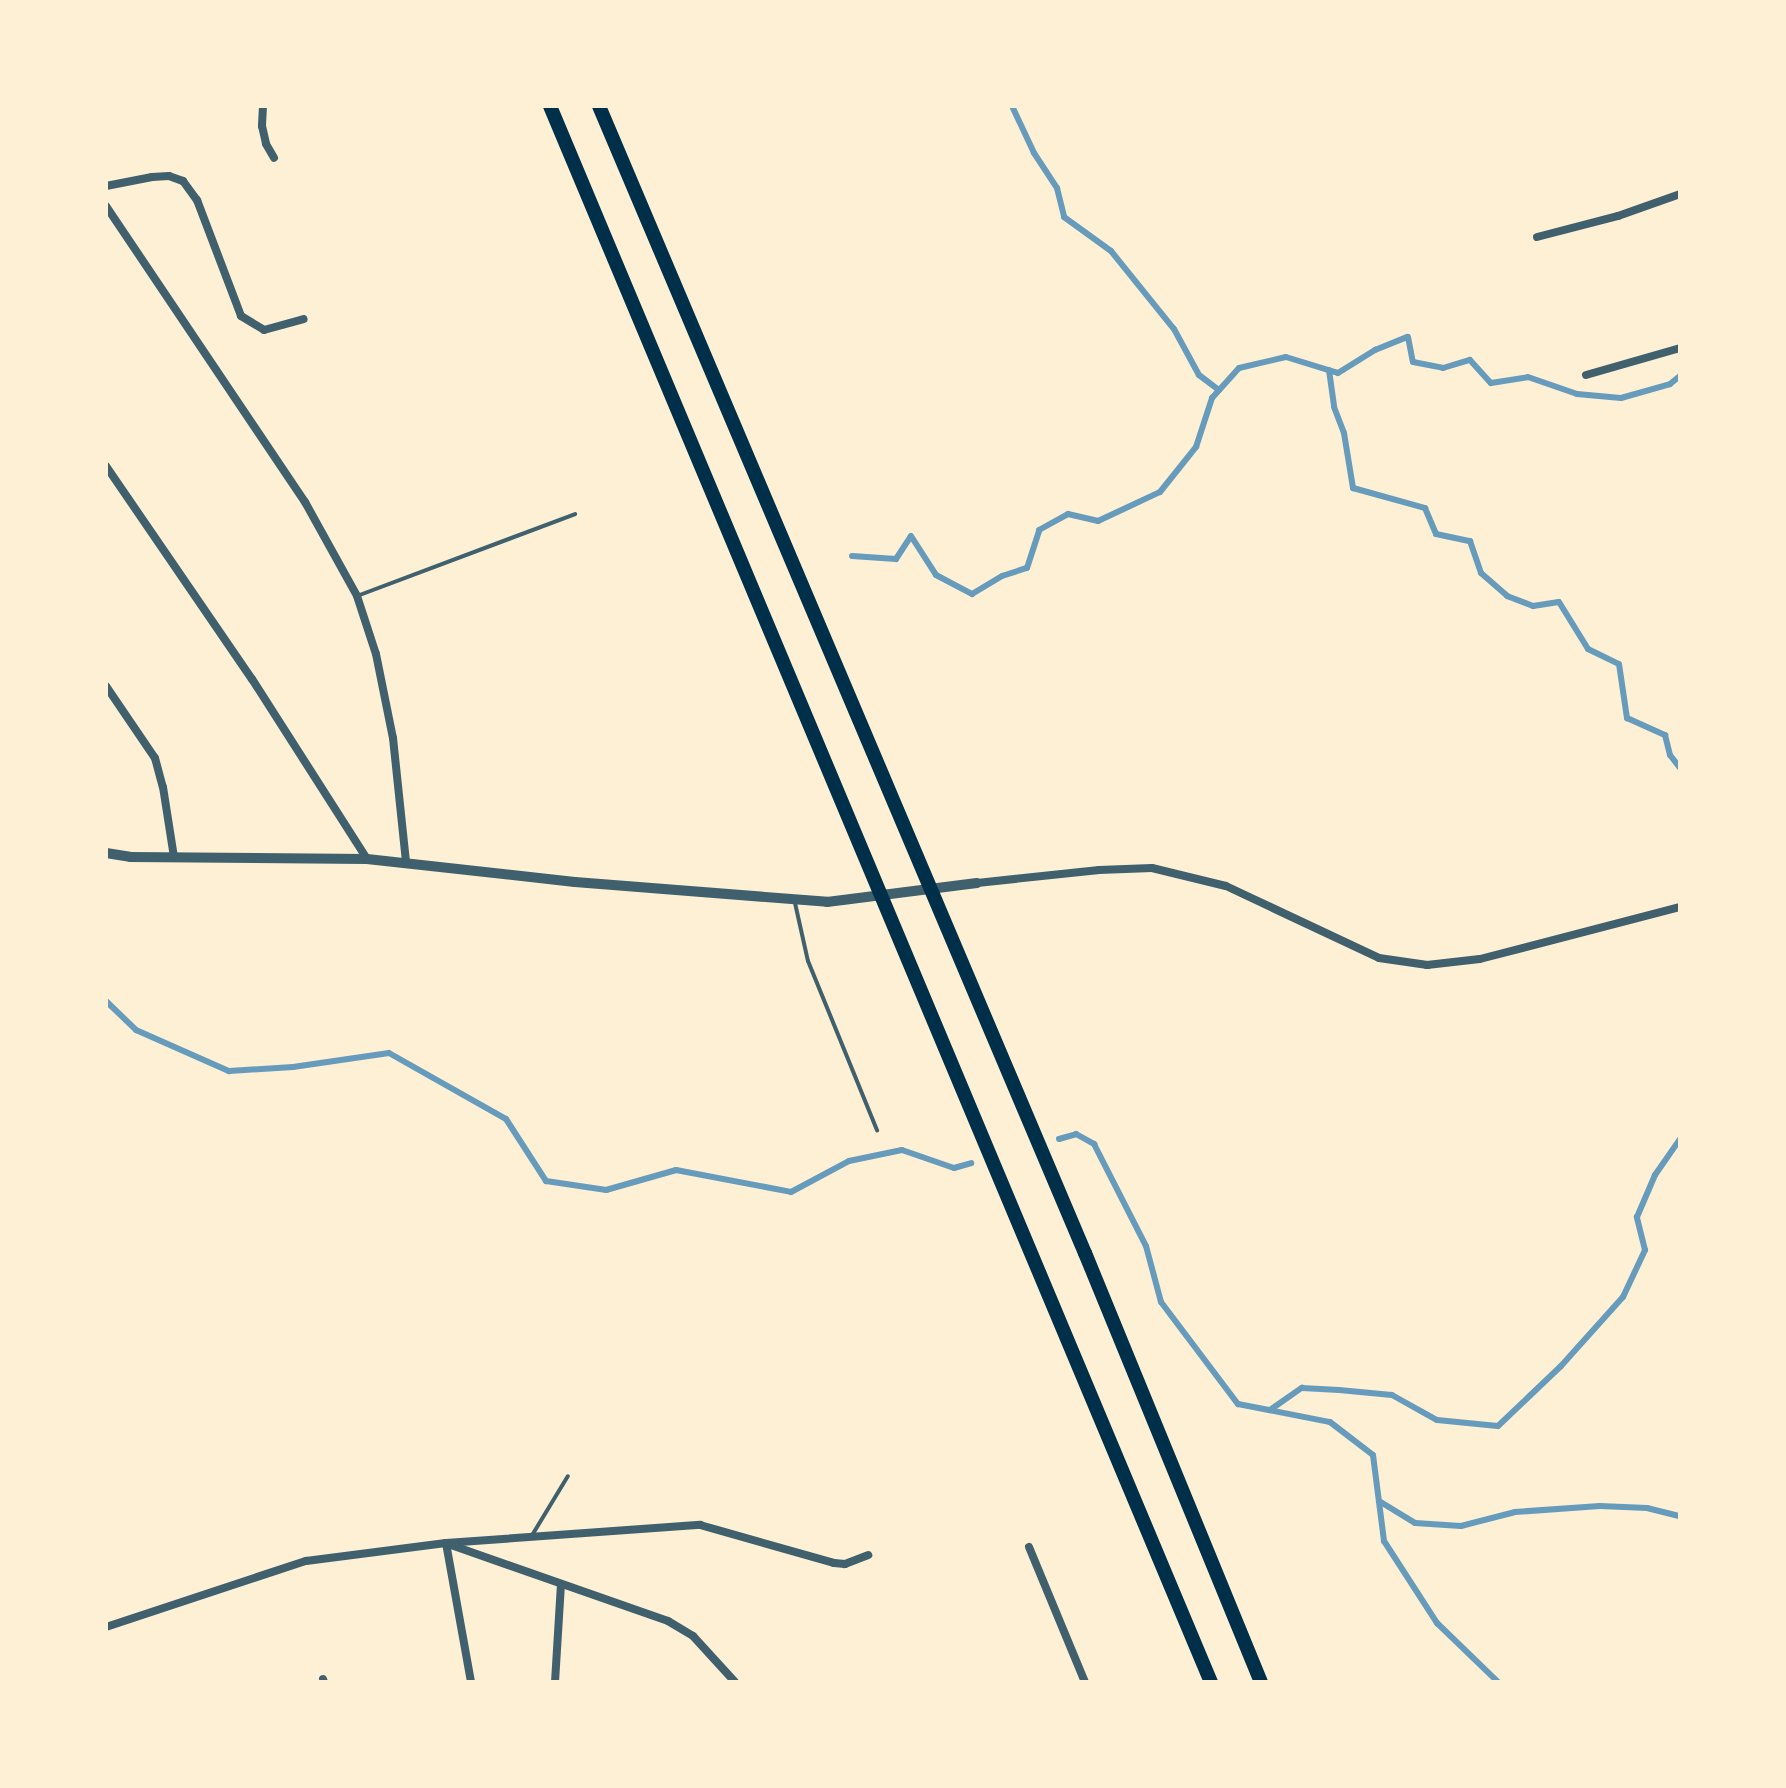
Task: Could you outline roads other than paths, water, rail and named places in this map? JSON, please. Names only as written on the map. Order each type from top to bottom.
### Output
[{"type":"highway","points":[[550,106],[1211,1682]]},
{"type":"highway","points":[[599,106],[1079,1238],[1261,1682]]},
{"type":"street","points":[[263,106],[264,135],[274,158]]},
{"type":"street","points":[[106,186],[161,176],[183,181],[197,200],[241,316],[264,330],[279,329],[304,319]]},
{"type":"street","points":[[1537,237],[1618,216],[1680,194]]},
{"type":"street","points":[[106,206],[305,502],[357,596],[376,654],[393,738],[406,862]]},
{"type":"street","points":[[1586,375],[1680,348]]},
{"type":"street","points":[[106,466],[252,679],[367,859]]},
{"type":"street","points":[[106,686],[155,758],[174,857]]},
{"type":"street","points":[[106,853],[130,857],[367,859],[575,882],[827,902],[1099,870],[1152,868],[1226,886],[1379,958],[1427,965],[1480,959],[1680,907]]},
{"type":"street","points":[[106,1627],[306,1561],[446,1543],[530,1539],[666,1525],[700,1525],[834,1563],[845,1564],[868,1555]]},
{"type":"street","points":[[446,1543],[668,1621],[693,1636],[735,1682]]},
{"type":"street","points":[[446,1543],[471,1682]]},
{"type":"street","points":[[1029,1547],[1085,1682]]},
{"type":"street","points":[[555,1682],[561,1585]]},
{"type":"street","points":[[719,1682],[722,1669]]},
{"type":"lane","points":[[357,596],[575,514]]},
{"type":"lane","points":[[794,900],[808,961],[877,1130]]},
{"type":"lane","points":[[530,1539],[568,1476]]},
{"type":"waterway","points":[[1012,106],[1034,153],[1057,188],[1064,217],[1111,251],[1174,329],[1199,375],[1219,390]]},
{"type":"waterway","points":[[852,556],[896,559],[911,536],[936,575],[972,594],[1002,576],[1027,568],[1039,530],[1068,514],[1098,521],[1160,492],[1196,447],[1212,398],[1239,368],[1286,357],[1338,373],[1375,350],[1408,337],[1413,362],[1443,368],[1470,360],[1491,383],[1528,377],[1577,394],[1621,398],[1670,384],[1680,376]]},
{"type":"waterway","points":[[1329,370],[1334,407],[1344,433],[1353,488],[1425,508],[1436,534],[1470,541],[1481,573],[1507,596],[1533,606],[1559,602],[1588,649],[1619,664],[1627,718],[1665,735],[1670,755],[1680,768]]},
{"type":"waterway","points":[[106,1001],[136,1030],[229,1071],[293,1067],[389,1053],[506,1119],[546,1181],[606,1190],[676,1170],[791,1192],[849,1161],[902,1150],[954,1168],[971,1163]]},
{"type":"waterway","points":[[1059,1139],[1076,1134],[1094,1144],[1146,1246],[1161,1302],[1238,1404],[1330,1422],[1373,1455],[1384,1541],[1437,1623],[1498,1682]]},
{"type":"waterway","points":[[1270,1410],[1302,1388],[1339,1390],[1392,1395],[1437,1420],[1498,1426],[1561,1366],[1623,1297],[1645,1250],[1637,1217],[1655,1175],[1680,1139]]},
{"type":"waterway","points":[[1379,1501],[1415,1523],[1461,1526],[1515,1512],[1600,1506],[1647,1508],[1680,1516]]}]
